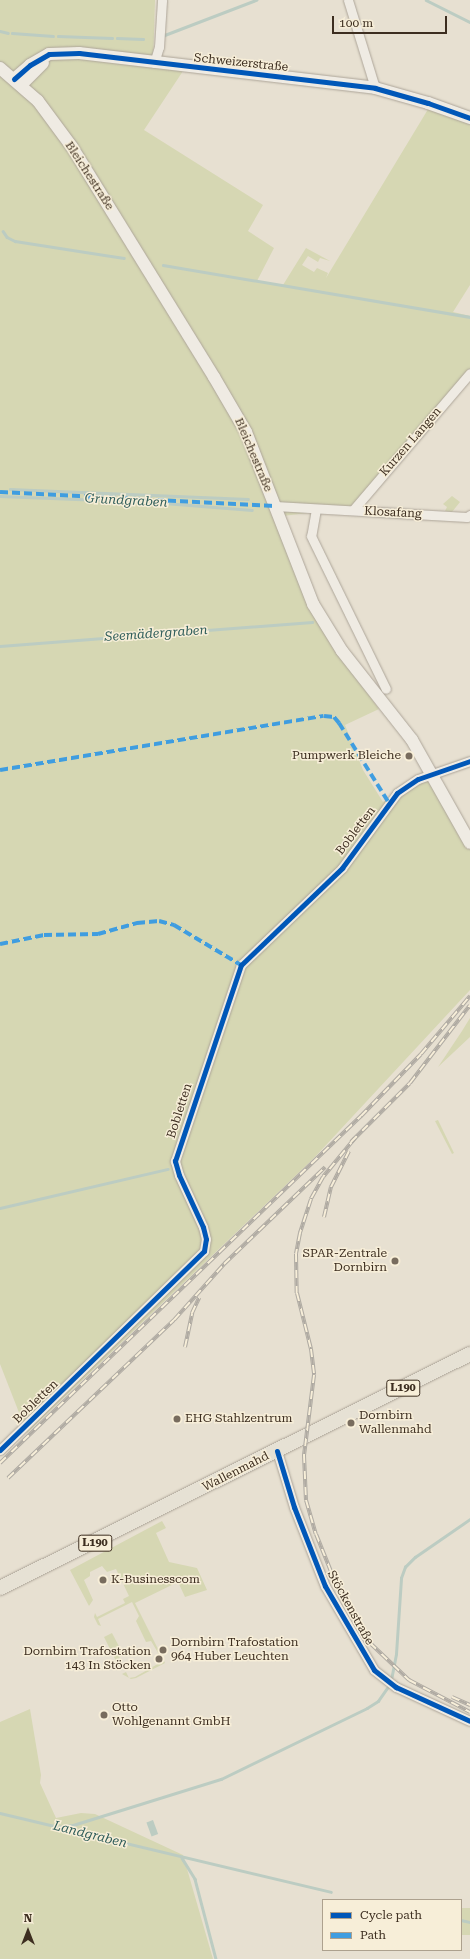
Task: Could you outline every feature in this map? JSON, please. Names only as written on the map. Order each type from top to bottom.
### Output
[{"type":"main road","name":"Schweizerstraße","points":[[18,82],[43,64],[67,53],[375,88],[428,103],[470,118]]},
{"type":"main road","points":[[0,68],[18,82]]},
{"type":"main road","name":"Bleichestraße","points":[[18,82],[38,101],[72,147],[214,377],[246,432],[313,604],[330,632],[362,677],[403,726],[433,774],[470,843]]},
{"type":"main road","name":"Wallenmahd","points":[[0,1588],[470,1354]]},
{"type":"street","points":[[154,63],[159,47],[162,0]]},
{"type":"street","points":[[348,0],[375,88]]},
{"type":"street","name":"Kurzen Langen","points":[[353,510],[470,373]]},
{"type":"street","name":"Klosafang","points":[[275,506],[353,510],[469,519]]},
{"type":"street","points":[[316,509],[312,526],[313,541],[386,689]]},
{"type":"street","name":"Bobletten","points":[[0,1450],[200,1258],[206,1238],[203,1227],[179,1175],[175,1161],[241,966],[342,868],[397,793],[407,785],[470,761]]},
{"type":"street","name":"Stöckenstraße","points":[[277,1451],[294,1507],[325,1586],[374,1670],[396,1686],[470,1721]]},
{"type":"green space","points":[[0,0],[155,0],[153,64],[185,68],[144,130],[263,205],[248,231],[274,248],[257,281],[298,288],[283,285],[306,248],[330,261],[320,258],[318,262],[308,256],[302,265],[314,272],[317,268],[328,273],[326,278],[430,106],[470,122],[470,285],[453,312],[470,316],[470,371],[350,508],[274,517],[338,653],[379,709],[345,725],[363,770],[383,802],[414,785],[433,779],[470,850],[470,990],[314,1158],[27,1433],[0,1364]]},
{"type":"green space","points":[[452,496],[460,502],[452,512],[445,511],[447,507],[443,504]]},
{"type":"green space","points":[[470,1018],[470,1037],[438,1067],[462,1031]]},
{"type":"green space","points":[[438,1120],[454,1153],[452,1154],[435,1121]]},
{"type":"green space","points":[[162,1521],[166,1528],[156,1533],[169,1562],[197,1568],[207,1590],[185,1597],[178,1582],[135,1603],[165,1663],[136,1678],[129,1678],[135,1677],[163,1661],[151,1641],[146,1642],[136,1621],[139,1616],[132,1602],[98,1619],[101,1626],[98,1625],[94,1617],[95,1613],[97,1617],[125,1603],[123,1599],[129,1596],[116,1569],[107,1572],[102,1566],[90,1572],[90,1576],[84,1580],[93,1600],[89,1606],[70,1570]]},
{"type":"green space","points":[[112,1633],[123,1654],[116,1661],[104,1637]]},
{"type":"green space","points":[[126,1672],[129,1678],[122,1674]]},
{"type":"green space","points":[[30,1709],[41,1775],[40,1783],[56,1818],[81,1813],[95,1814],[183,1855],[213,1959],[0,1959],[0,1722]]},
{"type":"green space","points":[[462,1908],[470,1908],[470,1935],[462,1935]]},
{"type":"shaded area","points":[[153,1820],[158,1834],[152,1836],[146,1822]]},
{"type":"waterway","points":[[162,36],[256,0]]},
{"type":"waterway","points":[[426,0],[470,22]]},
{"type":"waterway","points":[[0,31],[8,33]]},
{"type":"waterway","points":[[12,33],[53,36]]},
{"type":"waterway","points":[[58,36],[112,38]]},
{"type":"waterway","points":[[117,38],[143,39]]},
{"type":"waterway","points":[[3,231],[7,237],[15,241],[124,258]]},
{"type":"waterway","points":[[163,265],[470,317]]},
{"type":"waterway","name":"Grundgraben","points":[[10,489],[248,499]]},
{"type":"waterway","name":"Grundgraben","points":[[0,496],[152,502],[252,510]]},
{"type":"waterway","name":"Seemädergraben","points":[[0,646],[312,622]]},
{"type":"waterway","points":[[0,1208],[168,1169]]},
{"type":"waterway","points":[[391,1680],[396,1654],[401,1578],[405,1567],[415,1557],[470,1519]]},
{"type":"waterway","points":[[57,1827],[73,1825],[221,1779],[367,1708],[378,1701],[389,1685]]},
{"type":"waterway","name":"Landgraben","points":[[0,1813],[331,1892]]},
{"type":"waterway","points":[[182,1858],[195,1879],[216,1959]]},
{"type":"waterway","points":[[462,1920],[470,1922]]},
{"type":"railway","points":[[0,1463],[361,1116],[421,1054],[470,996]]},
{"type":"railway","points":[[351,1142],[410,1083],[470,1005]]},
{"type":"railway","points":[[355,1138],[323,1177],[311,1199],[300,1233],[296,1254],[297,1293],[311,1349],[314,1375],[304,1455],[306,1500],[316,1534],[340,1594],[370,1643],[409,1680],[470,1712]]},
{"type":"railway","points":[[324,1217],[331,1187],[349,1151]]},
{"type":"railway","points":[[8,1478],[174,1320],[224,1264],[325,1167]]},
{"type":"railway","points":[[185,1347],[192,1313],[199,1298]]},
{"type":"railway","points":[[452,1697],[470,1705]]},
{"type":"marked path","points":[[0,492],[275,506]]},
{"type":"marked path","points":[[0,770],[324,716],[334,717],[339,723],[389,803]]},
{"type":"marked path","points":[[0,944],[44,935],[98,934],[137,923],[159,921],[174,925],[241,965]]},
{"type":"cycle path","points":[[14,79],[30,65],[49,54],[79,53],[375,88],[428,103],[470,118]]},
{"type":"cycle path","points":[[0,1450],[204,1251],[206,1239],[203,1227],[179,1175],[175,1161],[241,965],[342,868],[397,793],[418,779],[470,761]]},
{"type":"cycle path","points":[[277,1451],[294,1507],[325,1586],[374,1670],[396,1687],[470,1721]]},
{"type":"place","name":"Pumpwerk Bleiche","points":[[409,756]]},
{"type":"place","name":"SPAR-Zentrale Dornbirn","points":[[395,1261]]},
{"type":"place","name":"EHG Stahlzentrum","points":[[177,1419]]},
{"type":"place","name":"Dornbirn Wallenmahd","points":[[351,1423]]},
{"type":"place","name":"K-Businesscom","points":[[103,1580]]},
{"type":"place","name":"Dornbirn Trafostation 964 Huber Leuchten","points":[[163,1650]]},
{"type":"place","name":"Dornbirn Trafostation 143 In Stöcken","points":[[159,1659]]},
{"type":"place","name":"Otto Wohlgenannt GmbH","points":[[104,1715]]}]
